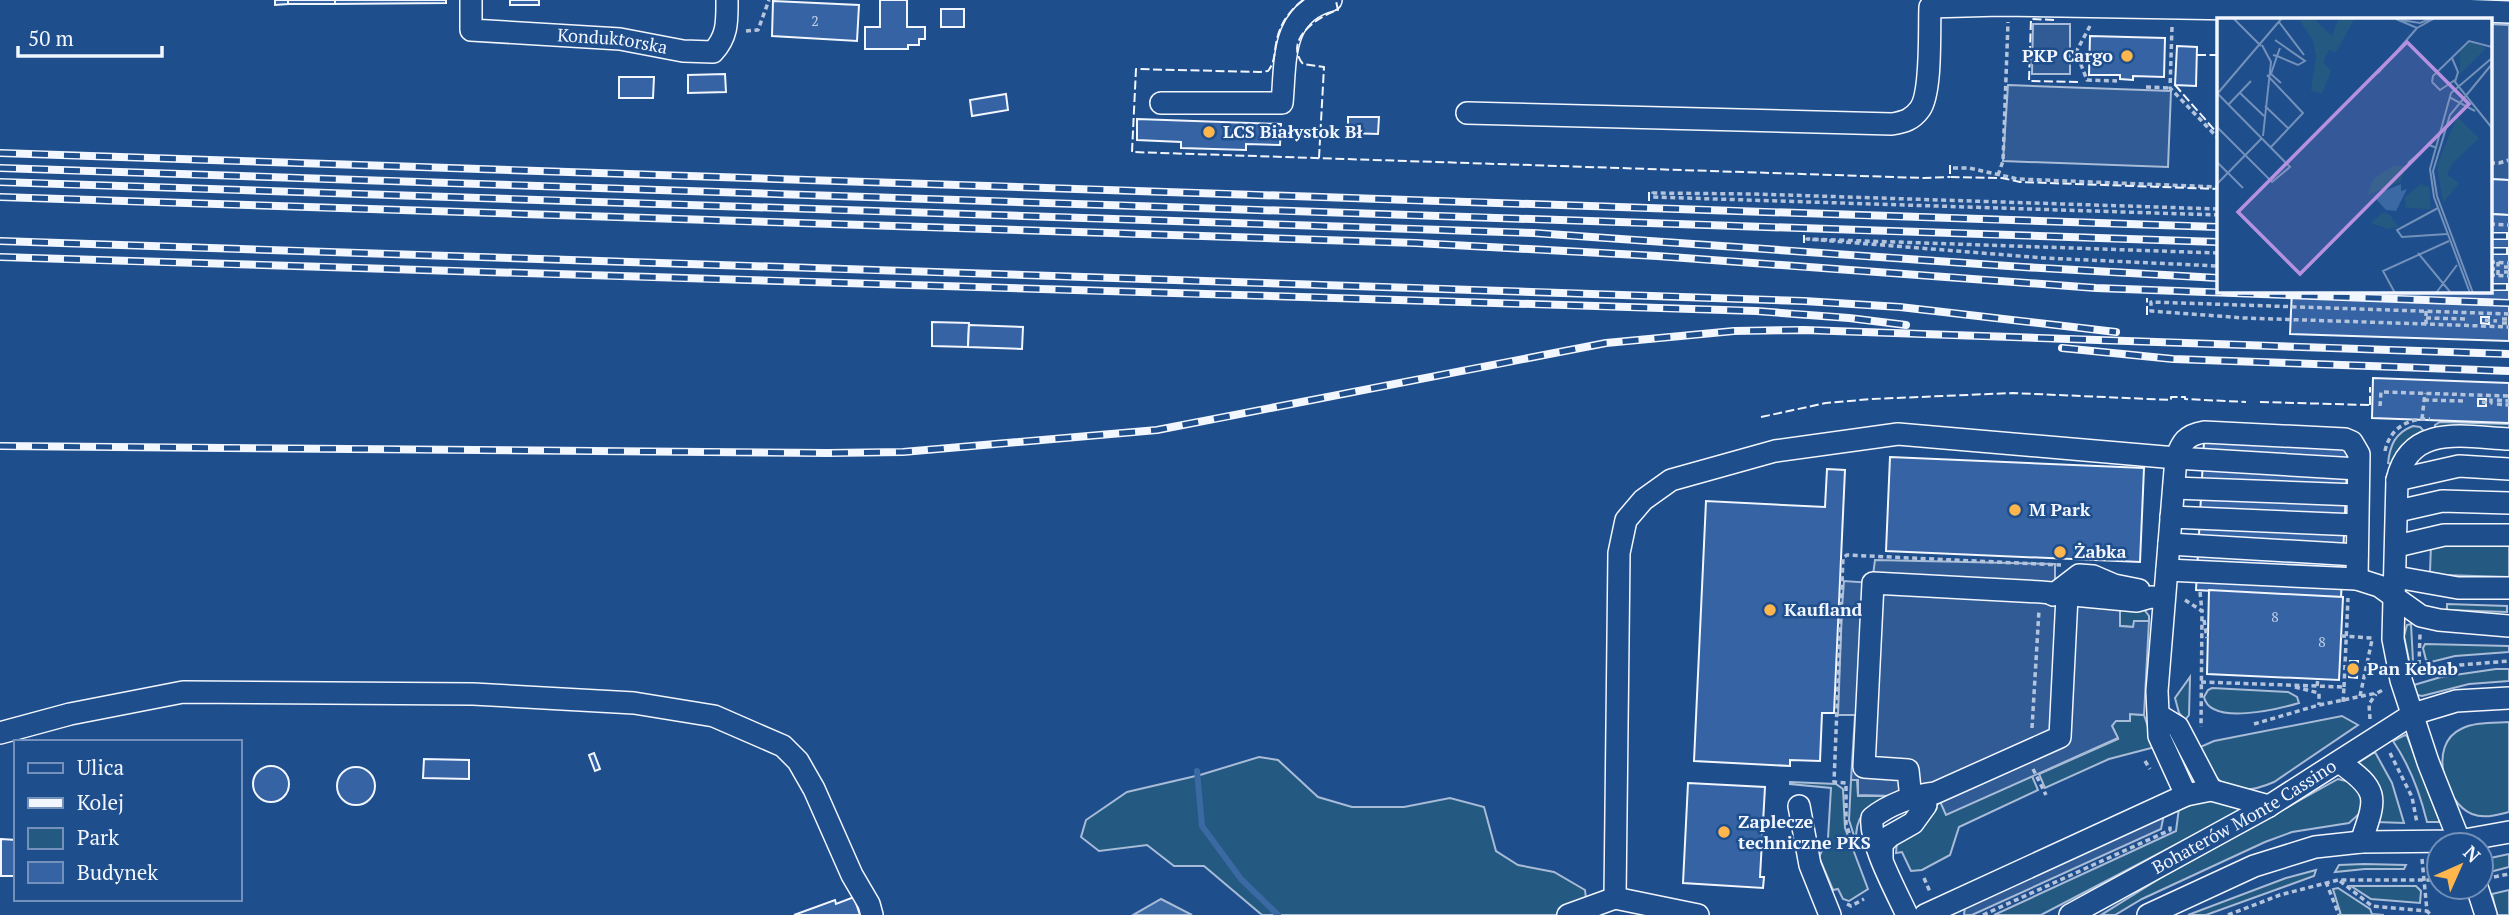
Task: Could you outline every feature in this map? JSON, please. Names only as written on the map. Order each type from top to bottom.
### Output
[{"type":"street","points":[[726,30],[727,0]]},
{"type":"street","points":[[1161,103],[1282,103],[1288,37],[1303,15],[1318,4],[1331,0]]},
{"type":"street","points":[[1467,113],[1871,124],[1906,122],[1920,109],[1926,91],[1930,7],[2171,8],[2328,4],[2509,12]]},
{"type":"street","name":"Konduktorska","points":[[471,7],[471,30],[620,39],[683,51],[713,52],[723,42],[726,30]]},
{"type":"street","points":[[2186,795],[2159,736],[2157,691],[2158,598],[2167,570],[2176,458],[2182,442],[2191,434],[2204,432],[2345,439],[2357,448],[2357,555],[2353,586]]},
{"type":"street","points":[[1615,898],[1619,553],[1626,520],[1643,500],[1671,480],[1775,451],[1898,434],[2176,458],[2358,469]]},
{"type":"street","points":[[2455,831],[2428,762],[2401,680],[2393,639],[2400,466],[2417,445],[2431,438],[2447,436],[2509,439]]},
{"type":"street","points":[[2398,481],[2459,466],[2509,469]]},
{"type":"street","points":[[2174,488],[2357,495]]},
{"type":"street","points":[[2398,511],[2442,501],[2509,503]]},
{"type":"street","points":[[2171,517],[2357,525]]},
{"type":"street","points":[[2397,546],[2444,535],[2509,535]]},
{"type":"street","points":[[2169,544],[2357,555]]},
{"type":"street","points":[[2167,570],[2379,586],[2421,616],[2509,626]]},
{"type":"street","points":[[2396,577],[2458,588],[2509,588]]},
{"type":"street","points":[[1924,799],[1908,770],[1864,767],[1872,583],[2056,592],[2137,600],[2158,598]]},
{"type":"street","points":[[2056,592],[2114,585],[2135,587],[2158,598]]},
{"type":"street","points":[[1907,915],[1882,851],[1870,829],[1872,818],[1879,812],[1924,799],[2060,737],[2056,592]]},
{"type":"street","points":[[0,733],[70,714],[183,692],[473,694],[634,703],[714,716],[783,746],[798,761],[814,789],[872,915]]},
{"type":"street","name":"Bohaterów Monte Cassino","points":[[2070,915],[2269,806],[2413,714],[2456,701],[2509,698]]},
{"type":"street","points":[[2160,716],[2178,727],[2211,790]]},
{"type":"street","points":[[2339,762],[2361,777],[2372,792],[2372,810],[2361,842]]},
{"type":"street","points":[[1925,915],[2186,795],[2211,790],[2269,806]]},
{"type":"street","points":[[1800,806],[1810,865],[1830,915]]},
{"type":"street","points":[[2148,915],[2254,866],[2315,847],[2361,842],[2425,842]]},
{"type":"street","points":[[1568,915],[1615,898],[1698,915]]},
{"type":"path","points":[[726,30],[758,30],[769,0]]},
{"type":"path","points":[[1998,174],[2003,160],[2009,6]]},
{"type":"path","points":[[2170,88],[2171,8]]},
{"type":"path","points":[[2102,24],[2090,26],[2076,52],[2087,80],[2117,80]]},
{"type":"path","points":[[2146,87],[2170,88],[2217,137]]},
{"type":"path","points":[[1953,168],[1969,168],[2018,178],[2217,187]]},
{"type":"path","points":[[2217,209],[1740,193],[1653,193],[1653,197],[2217,215]]},
{"type":"path","points":[[2217,253],[1807,239],[2044,258],[2217,266]]},
{"type":"path","points":[[2492,262],[2498,262],[2507,269],[2498,275],[2492,275]]},
{"type":"path","points":[[2498,262],[2498,275]]},
{"type":"path","points":[[2492,269],[2498,269]]},
{"type":"path","points":[[2151,302],[2497,314],[2509,321],[2497,327],[2244,318],[2151,311],[2151,302]]},
{"type":"path","points":[[2426,324],[2427,312]]},
{"type":"path","points":[[2497,314],[2500,321],[2497,327]]},
{"type":"path","points":[[2426,318],[2467,320]]},
{"type":"path","points":[[2485,320],[2509,321]]},
{"type":"path","points":[[2380,406],[2381,392],[2491,396],[2509,401]]},
{"type":"path","points":[[2482,402],[2491,403],[2491,396]]},
{"type":"path","points":[[2424,400],[2464,401]]},
{"type":"path","points":[[2497,402],[2509,401]]},
{"type":"path","points":[[1847,555],[1843,558],[1834,782],[1846,783],[1846,824],[1859,859]]},
{"type":"path","points":[[2046,795],[2030,762],[2030,750],[2056,592],[2055,564]]},
{"type":"path","points":[[2343,702],[2343,636],[2353,586]]},
{"type":"path","points":[[2200,587],[2207,638]]},
{"type":"path","points":[[2360,696],[2373,628]]},
{"type":"path","points":[[2343,636],[2372,638]]},
{"type":"path","points":[[2254,724],[2319,705],[2377,693],[2401,680],[2459,665],[2509,661]]},
{"type":"path","points":[[2318,679],[2318,686]]},
{"type":"path","points":[[2201,682],[2344,687]]},
{"type":"path","points":[[2287,685],[2319,693],[2319,705]]},
{"type":"path","points":[[2338,880],[2372,905],[2429,913],[2423,879],[2421,842],[2408,788],[2369,718],[2369,704],[2377,693]]},
{"type":"path","points":[[2228,915],[2280,895],[2326,882],[2423,879]]},
{"type":"path","points":[[2326,882],[2339,915]]},
{"type":"green space","points":[[2440,422],[2509,424],[2509,432],[2435,429],[2435,425]]},
{"type":"green space","points":[[2413,426],[2424,431],[2400,448],[2391,464],[2388,463],[2395,440]]},
{"type":"green space","points":[[2431,545],[2509,546],[2509,577],[2443,575],[2430,572]]},
{"type":"green space","points":[[2447,604],[2507,606],[2507,612],[2447,610]]},
{"type":"green space","points":[[2074,605],[2143,608],[2149,621],[2135,621],[2134,627],[2120,626],[2120,609]]},
{"type":"green space","points":[[2411,624],[2413,661],[2410,665],[2404,636],[2407,625]]},
{"type":"green space","points":[[2425,644],[2509,646],[2509,652],[2455,656],[2431,662],[2426,660],[2423,648]]},
{"type":"green space","points":[[2509,669],[2509,681],[2469,684],[2422,696],[2417,695],[2414,685],[2441,677]]},
{"type":"green space","points":[[2190,677],[2189,715],[2185,720],[2179,713],[2175,698]]},
{"type":"green space","points":[[2212,688],[2288,692],[2297,697],[2299,703],[2246,713],[2219,711],[2209,706],[2204,697]]},
{"type":"green space","points":[[2130,714],[2144,715],[2155,747],[2109,759],[2045,788],[2039,774],[2118,739],[2112,726],[2115,721]]},
{"type":"green space","points":[[2342,716],[2358,725],[2274,782],[2259,788],[2247,790],[2227,786],[2212,772],[2198,748],[2214,741]]},
{"type":"green space","points":[[2509,722],[2509,812],[2486,816],[2472,814],[2462,808],[2448,786],[2442,760],[2445,747],[2451,737],[2466,727]]},
{"type":"green space","points":[[2405,735],[2440,822],[2427,822],[2414,780],[2393,741]]},
{"type":"green space","points":[[2375,752],[2392,783],[2404,823],[2377,822],[2379,788],[2372,775],[2356,764]]},
{"type":"green space","points":[[1259,757],[1278,760],[1318,797],[1352,807],[1404,807],[1450,798],[1484,807],[1496,851],[1518,865],[1554,872],[1585,890],[1587,907],[1582,915],[1262,915],[1204,866],[1174,866],[1147,845],[1099,851],[1081,837],[1086,820],[1127,792],[1200,775]]},
{"type":"green space","points":[[2032,776],[2038,790],[1959,827],[1950,855],[1922,870],[1911,871],[1902,852],[1896,853],[1897,842],[1932,807],[1941,802],[1946,814]]},
{"type":"green space","points":[[2338,779],[2354,783],[2364,802],[2359,814],[2349,823],[2292,832],[2265,842],[2142,899],[2115,915],[2101,915],[2162,877]]},
{"type":"green space","points":[[1851,780],[1857,780],[1858,796],[1893,796],[1865,812],[1858,824],[1856,842],[1849,820]]},
{"type":"green space","points":[[1790,782],[1836,784],[1843,789],[1845,828],[1868,889],[1849,901],[1843,899],[1838,889],[1833,890],[1819,857],[1828,838],[1831,788]]},
{"type":"green space","points":[[2204,799],[2246,808],[2041,915],[1994,915],[2176,831],[2179,808]]},
{"type":"green space","points":[[2509,854],[2509,867],[2495,871],[2495,857]]},
{"type":"green space","points":[[2339,865],[2406,865],[2404,869],[2335,872]]},
{"type":"green space","points":[[2316,870],[2314,876],[2206,915],[2188,915],[2286,878]]},
{"type":"green space","points":[[2351,886],[2416,886],[2421,891],[2420,903],[2371,899]]},
{"type":"green space","points":[[2338,888],[2370,909],[2372,914],[2384,915],[2341,915],[2333,889]]},
{"type":"green space","points":[[2509,890],[2509,915],[2497,915],[2495,893]]},
{"type":"shaded area","points":[[2033,24],[2070,24],[2070,74],[2032,74]]},
{"type":"shaded area","points":[[2492,24],[2509,25],[2509,180],[2492,179]]},
{"type":"shaded area","points":[[2008,85],[2171,91],[2168,167],[2003,161]]},
{"type":"shaded area","points":[[1875,560],[2055,564],[2055,590],[2087,590],[2086,607],[2120,608],[2120,626],[2133,627],[2134,621],[2149,621],[2144,715],[2130,714],[2130,721],[2116,721],[2112,726],[2118,738],[1946,815],[1932,783],[1893,796],[1858,795],[1858,780],[1851,780],[1855,715],[1838,715],[1842,608],[1844,581],[1872,583]]},
{"type":"shaded area","points":[[2164,814],[2161,829],[1972,915],[1964,915],[1965,906]]},
{"type":"shaded area","points":[[1161,899],[1192,915],[1133,915]]},
{"type":"building","points":[[275,0],[288,0],[288,4],[275,5]]},
{"type":"building","points":[[288,0],[335,0],[335,4],[288,4]]},
{"type":"building","points":[[335,0],[446,0],[446,3],[335,4]]},
{"type":"building","points":[[510,0],[539,0],[539,5],[510,5]]},
{"type":"building","points":[[880,0],[907,0],[907,27],[925,27],[925,39],[919,39],[919,45],[908,45],[908,49],[865,49],[865,27],[880,27]]},
{"type":"building","points":[[773,1],[859,5],[857,41],[772,36]]},
{"type":"building","points":[[941,9],[964,9],[964,27],[941,27]]},
{"type":"building","name":"PKP Cargo","points":[[2090,36],[2165,38],[2164,77],[2133,76],[2133,80],[2120,79],[2120,75],[2089,75]]},
{"type":"building","points":[[2177,46],[2197,47],[2196,86],[2175,85]]},
{"type":"building","points":[[725,74],[726,92],[688,93],[688,75]]},
{"type":"building","points":[[619,77],[654,77],[653,98],[619,98]]},
{"type":"building","points":[[1006,94],[1008,110],[972,116],[970,100]]},
{"type":"building","points":[[1348,117],[1379,117],[1378,134],[1348,133]]},
{"type":"building","name":"LCS Białystok Bł","points":[[1137,119],[1281,124],[1280,145],[1246,144],[1246,150],[1181,148],[1181,142],[1137,140]]},
{"type":"building","points":[[2492,179],[2509,180],[2509,215],[2492,214]]},
{"type":"building","points":[[2492,214],[2509,215],[2509,341],[2290,334],[2292,292],[2492,292]]},
{"type":"building","points":[[2481,317],[2489,317],[2489,324],[2481,323]]},
{"type":"building","points":[[932,322],[969,323],[968,347],[932,346]]},
{"type":"building","points":[[969,325],[1023,327],[1022,349],[968,347]]},
{"type":"building","points":[[2373,378],[2509,383],[2509,423],[2372,418]]},
{"type":"building","points":[[2478,399],[2486,399],[2486,406],[2478,406]]},
{"type":"building","points":[[2204,441],[2348,449],[2341,598],[2196,590]]},
{"type":"building","name":"M Park","points":[[1890,457],[2144,468],[2140,562],[1886,551]]},
{"type":"building","name":"Kaufland","points":[[1827,469],[1845,470],[1834,713],[1822,713],[1820,761],[1790,760],[1790,766],[1694,761],[1706,501],[1825,507]]},
{"type":"building","points":[[2209,590],[2343,597],[2339,680],[2207,674]]},
{"type":"building","name":"Pan Kebab","points":[[2350,661],[2358,661],[2357,678],[2349,677]]},
{"type":"building","points":[[594,753],[600,769],[595,771],[589,755]]},
{"type":"building","points":[[424,759],[469,760],[469,779],[423,778]]},
{"type":"building","points":[[271,766],[284,771],[289,784],[284,797],[271,802],[258,797],[253,784],[258,771]]},
{"type":"building","points":[[356,767],[369,773],[375,786],[369,799],[356,805],[343,799],[337,786],[343,773]]},
{"type":"building","name":"Zaplecze techniczne PKS","points":[[1688,783],[1765,787],[1760,877],[1764,877],[1763,888],[1683,883]]},
{"type":"building","points":[[1,839],[14,840],[14,876],[1,876]]},
{"type":"building","points":[[854,897],[860,915],[794,915],[835,900],[836,904]]},
{"type":"waterway","points":[[1197,771],[1202,826],[1241,879],[1278,915]]},
{"type":"railway","points":[[0,153],[2217,227]]},
{"type":"railway","points":[[0,168],[2217,242]]},
{"type":"railway","points":[[0,182],[1534,233],[2217,278]]},
{"type":"railway","points":[[0,197],[1416,243],[1657,256],[2096,288],[2509,303]]},
{"type":"railway","points":[[2492,236],[2509,236]]},
{"type":"railway","points":[[0,241],[1804,301],[1900,307],[2116,332]]},
{"type":"railway","points":[[2492,251],[2509,251]]},
{"type":"railway","points":[[0,257],[1756,311],[1906,325]]},
{"type":"railway","points":[[2492,287],[2509,287]]},
{"type":"railway","points":[[0,446],[903,452],[1157,430],[1606,343],[1734,331],[1804,330],[2509,354]]},
{"type":"railway","points":[[2062,348],[2173,359],[2509,371]]},
{"type":"fence","points":[[1303,0],[1282,25],[1268,71],[1136,69],[1132,152],[1950,177]]},
{"type":"fence","points":[[1319,158],[1324,67],[1303,64],[1297,46],[1300,38],[1313,23],[1338,10],[1336,1]]},
{"type":"fence","points":[[2054,20],[2031,19],[2029,81],[2081,82]]},
{"type":"fence","points":[[2197,55],[2217,55]]},
{"type":"fence","points":[[2175,85],[2217,133]]},
{"type":"fence","points":[[1950,165],[1950,177],[2217,189]]},
{"type":"fence","points":[[1649,189],[1649,201]]},
{"type":"fence","points":[[1804,235],[1804,243]]},
{"type":"fence","points":[[2147,298],[2147,315]]},
{"type":"fence","points":[[2370,387],[2370,405]]},
{"type":"fence","points":[[1761,417],[1826,403],[2013,393],[2171,400],[2171,397],[2185,397],[2246,402]]},
{"type":"fence","points":[[2260,402],[2369,405]]},
{"type":"place","name":"PKP Cargo","points":[[2127,56]]},
{"type":"place","name":"LCS Białystok Bł","points":[[1209,132]]},
{"type":"place","name":"M Park","points":[[2015,510]]},
{"type":"place","name":"Żabka","points":[[2060,552]]},
{"type":"place","name":"Kaufland","points":[[1770,610]]},
{"type":"place","name":"Pan Kebab","points":[[2353,669]]},
{"type":"place","name":"Zaplecze techniczne PKS","points":[[1724,832]]}]
